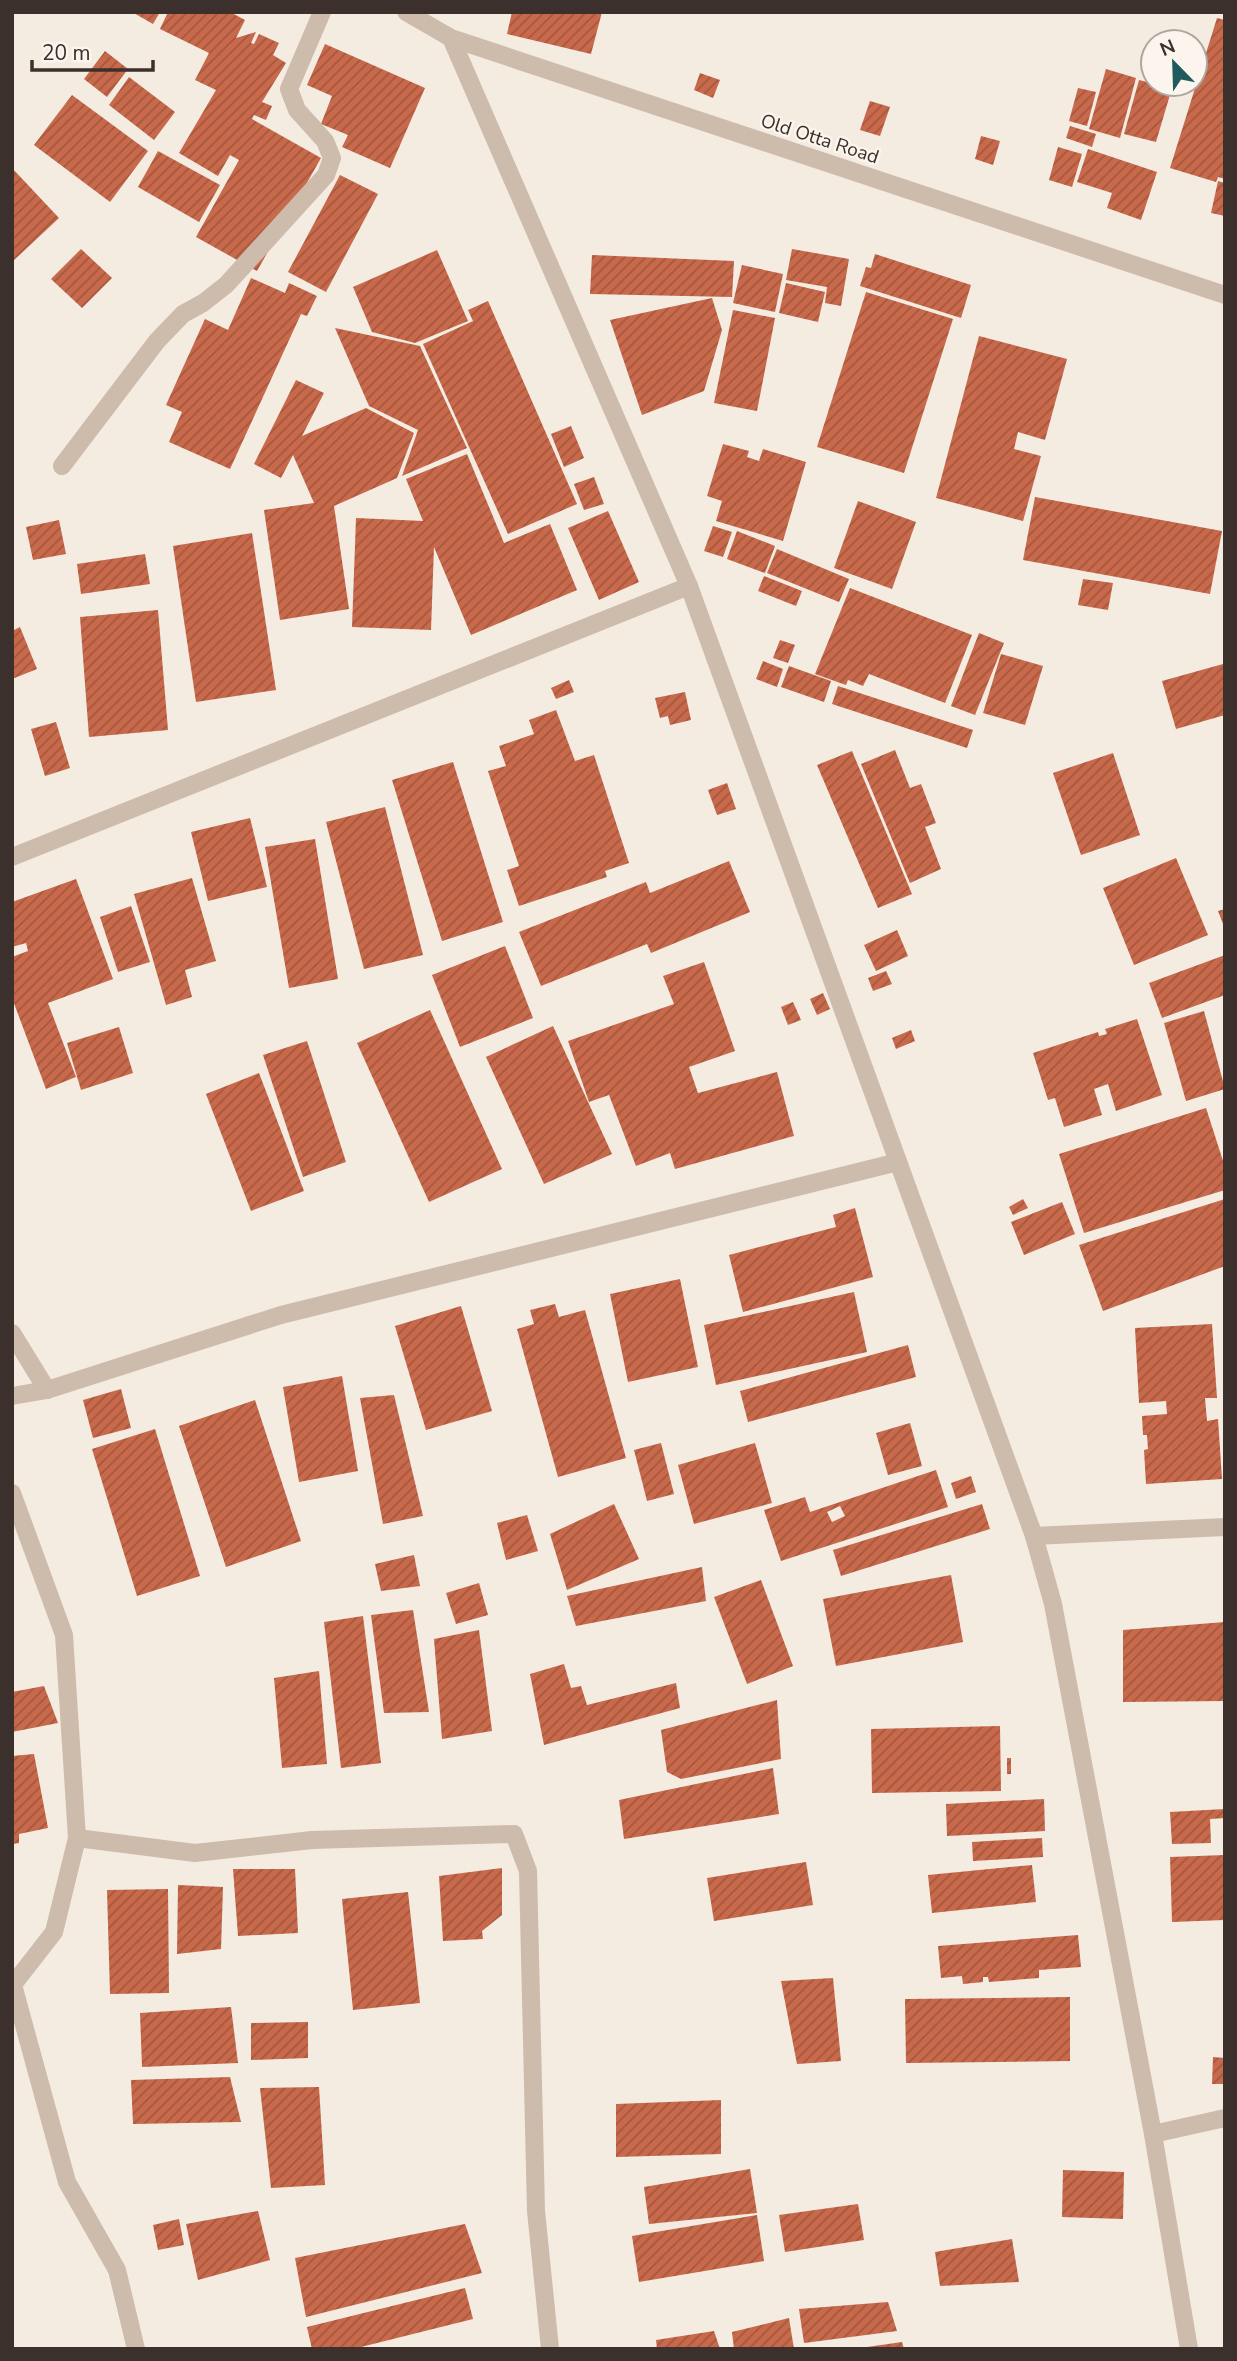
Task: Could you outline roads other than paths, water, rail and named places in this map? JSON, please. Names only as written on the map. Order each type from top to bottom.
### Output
[{"type":"street","points":[[62,466],[157,341],[183,314],[226,285],[326,175],[332,158],[325,141],[298,110],[289,89],[322,12]]},
{"type":"street","name":"Old Otta Road","points":[[406,12],[450,38],[1225,295]]},
{"type":"street","points":[[450,38],[689,586],[1034,1536],[1053,1604],[1153,2134],[1189,2349]]},
{"type":"street","points":[[12,857],[689,586]]},
{"type":"street","points":[[12,1396],[47,1390],[281,1315],[898,1161]]},
{"type":"street","points":[[12,1333],[47,1390]]},
{"type":"street","points":[[12,1493],[64,1635],[77,1838],[54,1932],[13,1985],[67,2182],[117,2270],[136,2349]]},
{"type":"street","points":[[1034,1536],[1225,1527]]},
{"type":"street","points":[[77,1838],[195,1853],[312,1840],[514,1834],[527,1871],[536,2211],[550,2349]]},
{"type":"street","points":[[1153,2134],[1225,2118]]}]
